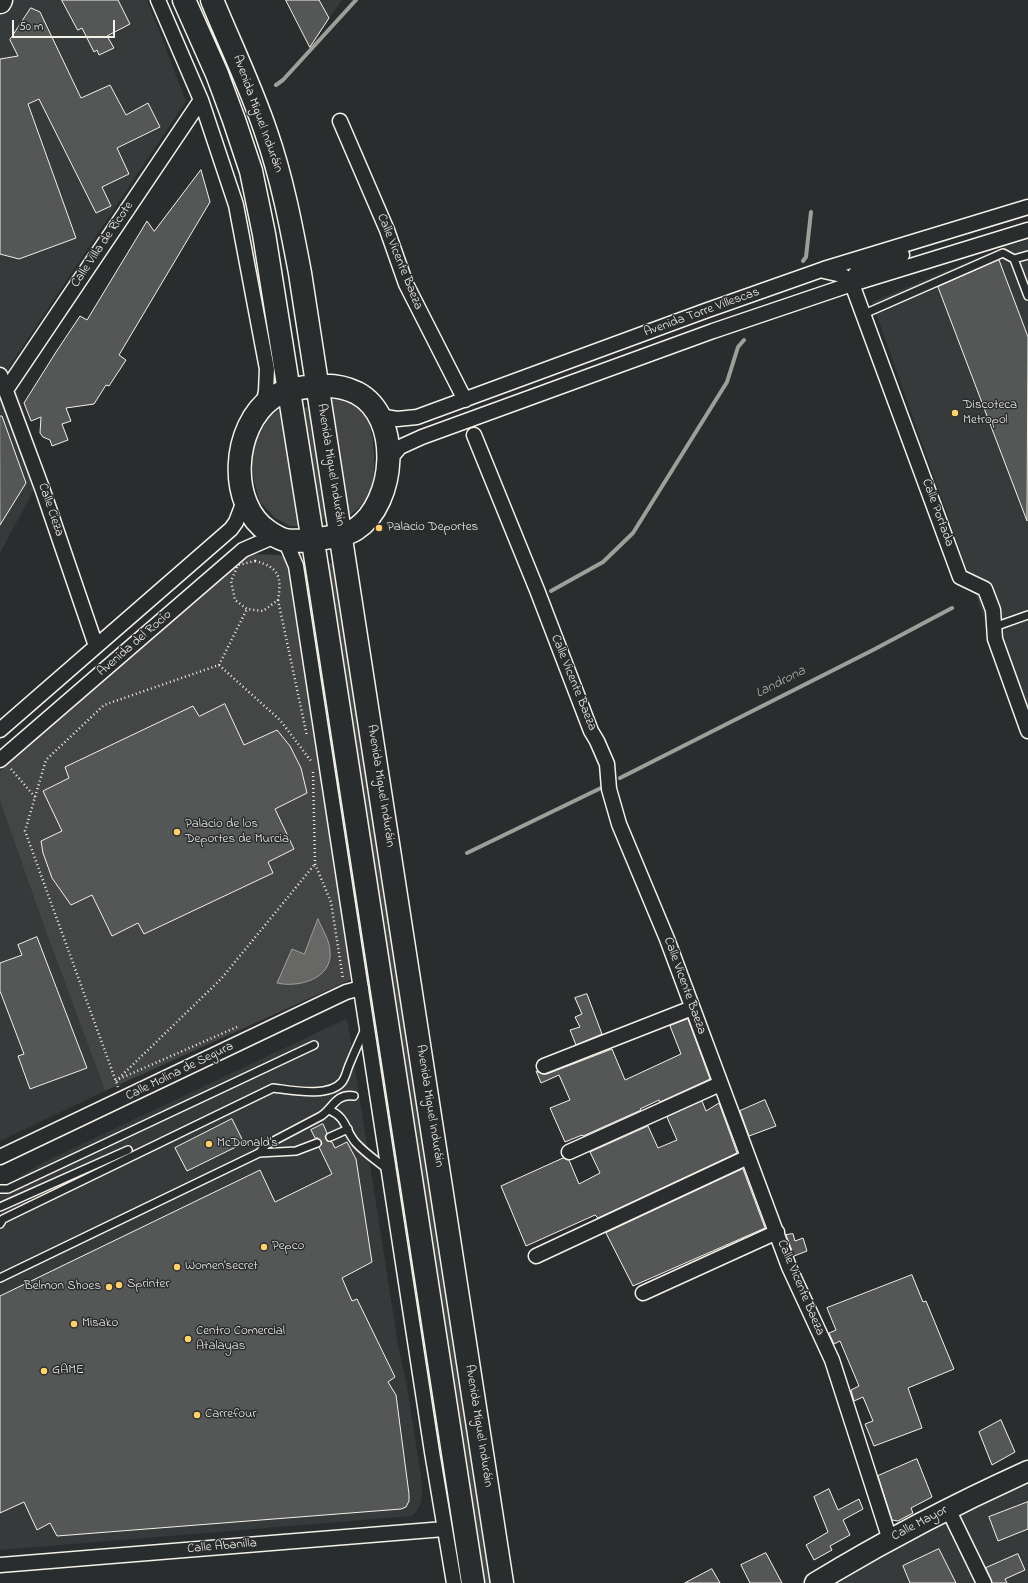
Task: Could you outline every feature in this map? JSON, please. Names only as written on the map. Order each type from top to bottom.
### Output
[{"type":"main road","name":"Avenida Miguel Induráin","points":[[184,0],[227,99],[251,171],[264,234],[290,391],[473,1583]]},
{"type":"main road","name":"Avenida Miguel Induráin","points":[[212,0],[248,83],[266,131],[281,180],[300,273],[502,1583]]},
{"type":"main road","points":[[318,386],[340,387],[358,393],[370,403],[379,416],[386,434],[388,461],[385,485],[376,507],[356,529],[341,536],[313,540],[280,538],[257,523],[244,501],[240,478],[242,445],[252,421],[263,406],[272,398],[290,391],[318,386]]},
{"type":"main road","name":"Calle Mayor","points":[[815,1583],[948,1509],[1028,1471]]},
{"type":"street","points":[[158,0],[201,100],[236,205],[267,369],[263,406]]},
{"type":"street","name":"Calle Villa de Ricote","points":[[6,390],[201,100]]},
{"type":"street","name":"Calle Vicente Baeza","points":[[340,121],[387,230],[406,284],[465,400]]},
{"type":"street","name":"Avenida Torre Villescas","points":[[379,416],[397,418],[417,417],[821,270],[1028,207]]},
{"type":"street","points":[[852,284],[853,277],[858,271],[921,248],[958,228]]},
{"type":"street","name":"Avenida Torre Villescas","points":[[388,461],[400,447],[422,437],[713,331],[852,284],[1028,230]]},
{"type":"street","points":[[821,270],[842,275],[852,284]]},
{"type":"street","name":"Calle Portada","points":[[852,284],[960,577],[985,590],[993,610],[995,639],[1028,731]]},
{"type":"street","name":"Calle Cieza","points":[[0,375],[42,488],[96,646]]},
{"type":"street","name":"Calle Vicente Baeza","points":[[474,435],[537,590],[591,732],[598,741],[608,764],[609,789],[619,824],[667,939],[789,1267],[832,1360],[890,1540]]},
{"type":"street","name":"Avenida del Rocío","points":[[0,730],[231,529],[236,522],[244,501]]},
{"type":"street","points":[[280,538],[296,566],[444,1529],[454,1583]]},
{"type":"street","name":"Avenida del Rocío","points":[[1,759],[243,550],[280,538]]},
{"type":"street","points":[[105,643],[114,648],[116,652],[113,663],[103,668],[95,663],[92,654],[96,646],[105,643]]},
{"type":"street","name":"Calle Molina de Segura","points":[[0,1157],[346,992],[361,988]]},
{"type":"street","points":[[544,1066],[692,1008]]},
{"type":"street","points":[[569,1152],[720,1084]]},
{"type":"street","points":[[536,1256],[748,1157]]},
{"type":"street","points":[[642,1293],[776,1232]]},
{"type":"street","points":[[948,1509],[984,1583]]},
{"type":"street","name":"Calle Abanilla","points":[[0,1565],[444,1529]]},
{"type":"lane","points":[[864,314],[1003,253],[1014,259],[1028,296]]},
{"type":"lane","points":[[1014,259],[1028,255]]},
{"type":"lane","points":[[994,627],[1028,615]]},
{"type":"lane","points":[[0,1224],[3,1219],[273,1088],[314,1092],[330,1090],[336,1087],[345,1078],[349,1064],[367,1025]]},
{"type":"lane","points":[[0,1188],[8,1189],[314,1045]]},
{"type":"lane","points":[[259,1153],[266,1145],[322,1116],[340,1098],[348,1095],[354,1096]]},
{"type":"lane","points":[[329,1110],[339,1115],[355,1142],[389,1171]]},
{"type":"lane","points":[[330,1137],[348,1129]]},
{"type":"lane","points":[[0,1278],[259,1153],[296,1151],[317,1143]]},
{"type":"lane","points":[[0,1207],[128,1150]]},
{"type":"path","points":[[278,600],[263,611],[247,609],[235,600],[231,581],[238,565],[255,560],[268,564],[278,574],[280,586],[278,600],[307,739]]},
{"type":"path","points":[[116,1081],[25,831],[46,760],[104,705],[219,665],[247,609]]},
{"type":"path","points":[[219,665],[280,720],[312,762],[311,754]]},
{"type":"path","points":[[1,759],[35,797]]},
{"type":"path","points":[[313,770],[315,864],[331,902],[343,980]]},
{"type":"path","points":[[116,1081],[220,979],[315,864]]},
{"type":"path","points":[[116,1081],[244,1024]]},
{"type":"shaded area","points":[[0,0],[147,0],[186,101],[9,367],[44,471],[0,553]]},
{"type":"shaded area","points":[[286,0],[342,0],[310,47]]},
{"type":"shaded area","points":[[1028,240],[1028,742],[872,302],[1001,248]]},
{"type":"shaded area","points":[[330,397],[342,397],[348,400],[364,414],[369,424],[373,443],[374,475],[370,492],[366,499],[350,515]]},
{"type":"shaded area","points":[[311,406],[328,518],[320,520],[304,408]]},
{"type":"shaded area","points":[[280,410],[300,526],[290,526],[275,518],[260,502],[254,481],[252,461],[256,441],[269,416]]},
{"type":"shaded area","points":[[251,554],[280,555],[290,562],[351,965],[350,980],[105,1091],[41,918],[0,801],[0,771]],"holes":[[[225,704],[244,745],[277,730],[296,760],[305,784],[307,793],[275,809],[294,849],[268,862],[273,873],[144,934],[138,923],[112,936],[92,895],[71,905],[52,878],[43,853],[62,831],[43,791],[69,778],[65,767],[193,706],[199,716]]]},
{"type":"shaded area","points":[[325,563],[335,563],[339,604],[423,1134],[491,1583],[482,1583]]},
{"type":"shaded area","points":[[0,801],[41,918],[105,1091],[0,1141]]},
{"type":"shaded area","points":[[318,919],[330,947],[329,961],[326,969],[320,975],[304,982],[295,984],[277,983],[292,949],[304,954]]},
{"type":"shaded area","name":"Centro Comercial Atalayas","points":[[346,1019],[348,1023],[398,1345],[407,1386],[421,1477],[422,1496],[420,1505],[416,1512],[411,1516],[0,1550],[0,1193],[6,1185],[42,1163]]},
{"type":"shaded area","points":[[1028,1471],[1028,1583],[815,1583]]},
{"type":"building","points":[[62,0],[118,0],[130,24],[107,36],[114,48],[99,55],[97,50],[94,52],[82,28],[78,30]]},
{"type":"building","points":[[286,0],[319,0],[329,18],[310,47]]},
{"type":"building","points":[[31,8],[40,12],[81,98],[110,85],[126,115],[148,103],[160,127],[117,148],[129,174],[102,187],[111,206],[96,213],[39,99],[28,104],[76,238],[19,259],[0,254],[0,59],[18,56],[10,40]]},
{"type":"building","points":[[201,170],[210,202],[119,355],[126,360],[109,386],[106,385],[94,404],[66,408],[71,421],[62,424],[68,440],[52,446],[50,440],[43,437],[40,433],[41,417],[31,421],[24,403],[80,316],[87,320],[147,221],[154,231]]},
{"type":"building","points":[[999,260],[1028,337],[1027,521],[938,287]]},
{"type":"building","points":[[0,416],[2,416],[26,483],[0,525]]},
{"type":"building","points":[[225,704],[244,745],[277,730],[290,746],[301,768],[307,793],[275,809],[294,849],[268,862],[273,873],[144,934],[138,923],[112,936],[92,895],[71,905],[52,878],[43,853],[41,841],[62,831],[43,791],[69,778],[65,767],[193,706],[199,716]]},
{"type":"building","points":[[37,937],[87,1068],[30,1089],[18,1056],[24,1054],[0,991],[0,963],[22,955],[18,945]]},
{"type":"building","points":[[587,994],[602,1034],[576,1045],[570,1030],[580,1027],[575,1017],[582,1014],[575,998]]},
{"type":"building","points":[[688,1019],[710,1079],[660,1102],[659,1100],[640,1109],[641,1110],[583,1136],[582,1135],[565,1142],[550,1108],[570,1100],[559,1075],[541,1083],[536,1071],[542,1074],[547,1074],[612,1049],[625,1080],[681,1054],[670,1026]]},
{"type":"building","points":[[765,1100],[776,1126],[749,1136],[740,1111]]},
{"type":"building","points":[[702,1101],[706,1111],[719,1103],[737,1153],[598,1218],[595,1215],[526,1246],[501,1186],[563,1158],[569,1160],[579,1184],[600,1173],[590,1152],[648,1126],[658,1148],[677,1140],[667,1117]]},
{"type":"building","points":[[232,1119],[244,1143],[187,1171],[175,1148]]},
{"type":"building","name":"Centro Comercial Atalayas","points":[[323,1124],[327,1133],[325,1137],[327,1141],[332,1142],[335,1148],[347,1142],[356,1159],[372,1262],[342,1278],[352,1301],[357,1299],[395,1377],[388,1382],[396,1395],[409,1494],[409,1501],[406,1507],[401,1509],[57,1536],[50,1523],[37,1530],[24,1502],[0,1513],[0,1296],[260,1170],[275,1202],[332,1174],[319,1147],[322,1144],[321,1141],[318,1138],[315,1138],[311,1130]]},
{"type":"building","points":[[743,1169],[765,1228],[633,1286],[606,1233]]},
{"type":"building","points":[[793,1234],[795,1241],[803,1238],[807,1251],[794,1256],[786,1235]]},
{"type":"building","points":[[912,1275],[923,1302],[926,1301],[954,1369],[908,1388],[922,1428],[874,1446],[865,1424],[873,1421],[863,1397],[854,1401],[851,1390],[859,1386],[840,1341],[834,1344],[829,1333],[836,1330],[827,1308]]},
{"type":"building","points":[[1001,1420],[1015,1452],[992,1465],[979,1432]]},
{"type":"building","points":[[917,1459],[932,1497],[911,1508],[913,1513],[898,1521],[892,1520],[878,1476]]},
{"type":"building","points":[[829,1489],[838,1510],[859,1499],[863,1509],[843,1520],[850,1535],[830,1546],[832,1550],[814,1560],[806,1545],[828,1532],[814,1497]]},
{"type":"building","points":[[1028,1502],[1028,1529],[998,1541],[989,1517]]},
{"type":"building","points":[[939,1549],[956,1583],[910,1583],[903,1566]]},
{"type":"building","points":[[766,1553],[782,1583],[750,1583],[741,1565]]},
{"type":"building","points":[[1018,1554],[1025,1570],[1005,1579],[1007,1583],[992,1583],[986,1568]]},
{"type":"building","points":[[712,1569],[720,1583],[685,1583]]},
{"type":"waterway","points":[[276,85],[283,80],[356,0]]},
{"type":"waterway","name":"Landrona","points":[[803,261],[806,257],[811,212]]},
{"type":"waterway","name":"Landrona","points":[[551,591],[603,562],[633,533],[727,382],[738,347],[744,340]]},
{"type":"waterway","name":"Landrona","points":[[620,778],[873,650],[952,608]]},
{"type":"waterway","name":"Landrona","points":[[467,853],[603,787],[604,783]]},
{"type":"place","name":"Discoteca Metropol","points":[[955,413]]},
{"type":"place","name":"Palacio Deportes","points":[[379,528]]},
{"type":"place","name":"Palacio de los Deportes de Murcia","points":[[177,832]]},
{"type":"place","name":"McDonald's","points":[[209,1144]]},
{"type":"place","name":"Pepco","points":[[264,1247]]},
{"type":"place","name":"Women'secret","points":[[177,1267]]},
{"type":"place","name":"Sprinter","points":[[119,1285]]},
{"type":"place","name":"Belmon Shoes","points":[[109,1287]]},
{"type":"place","name":"Misako","points":[[74,1324]]},
{"type":"place","name":"Centro Comercial Atalayas","points":[[188,1339]]},
{"type":"place","name":"GAME","points":[[44,1371]]},
{"type":"place","name":"Carrefour","points":[[197,1415]]}]
